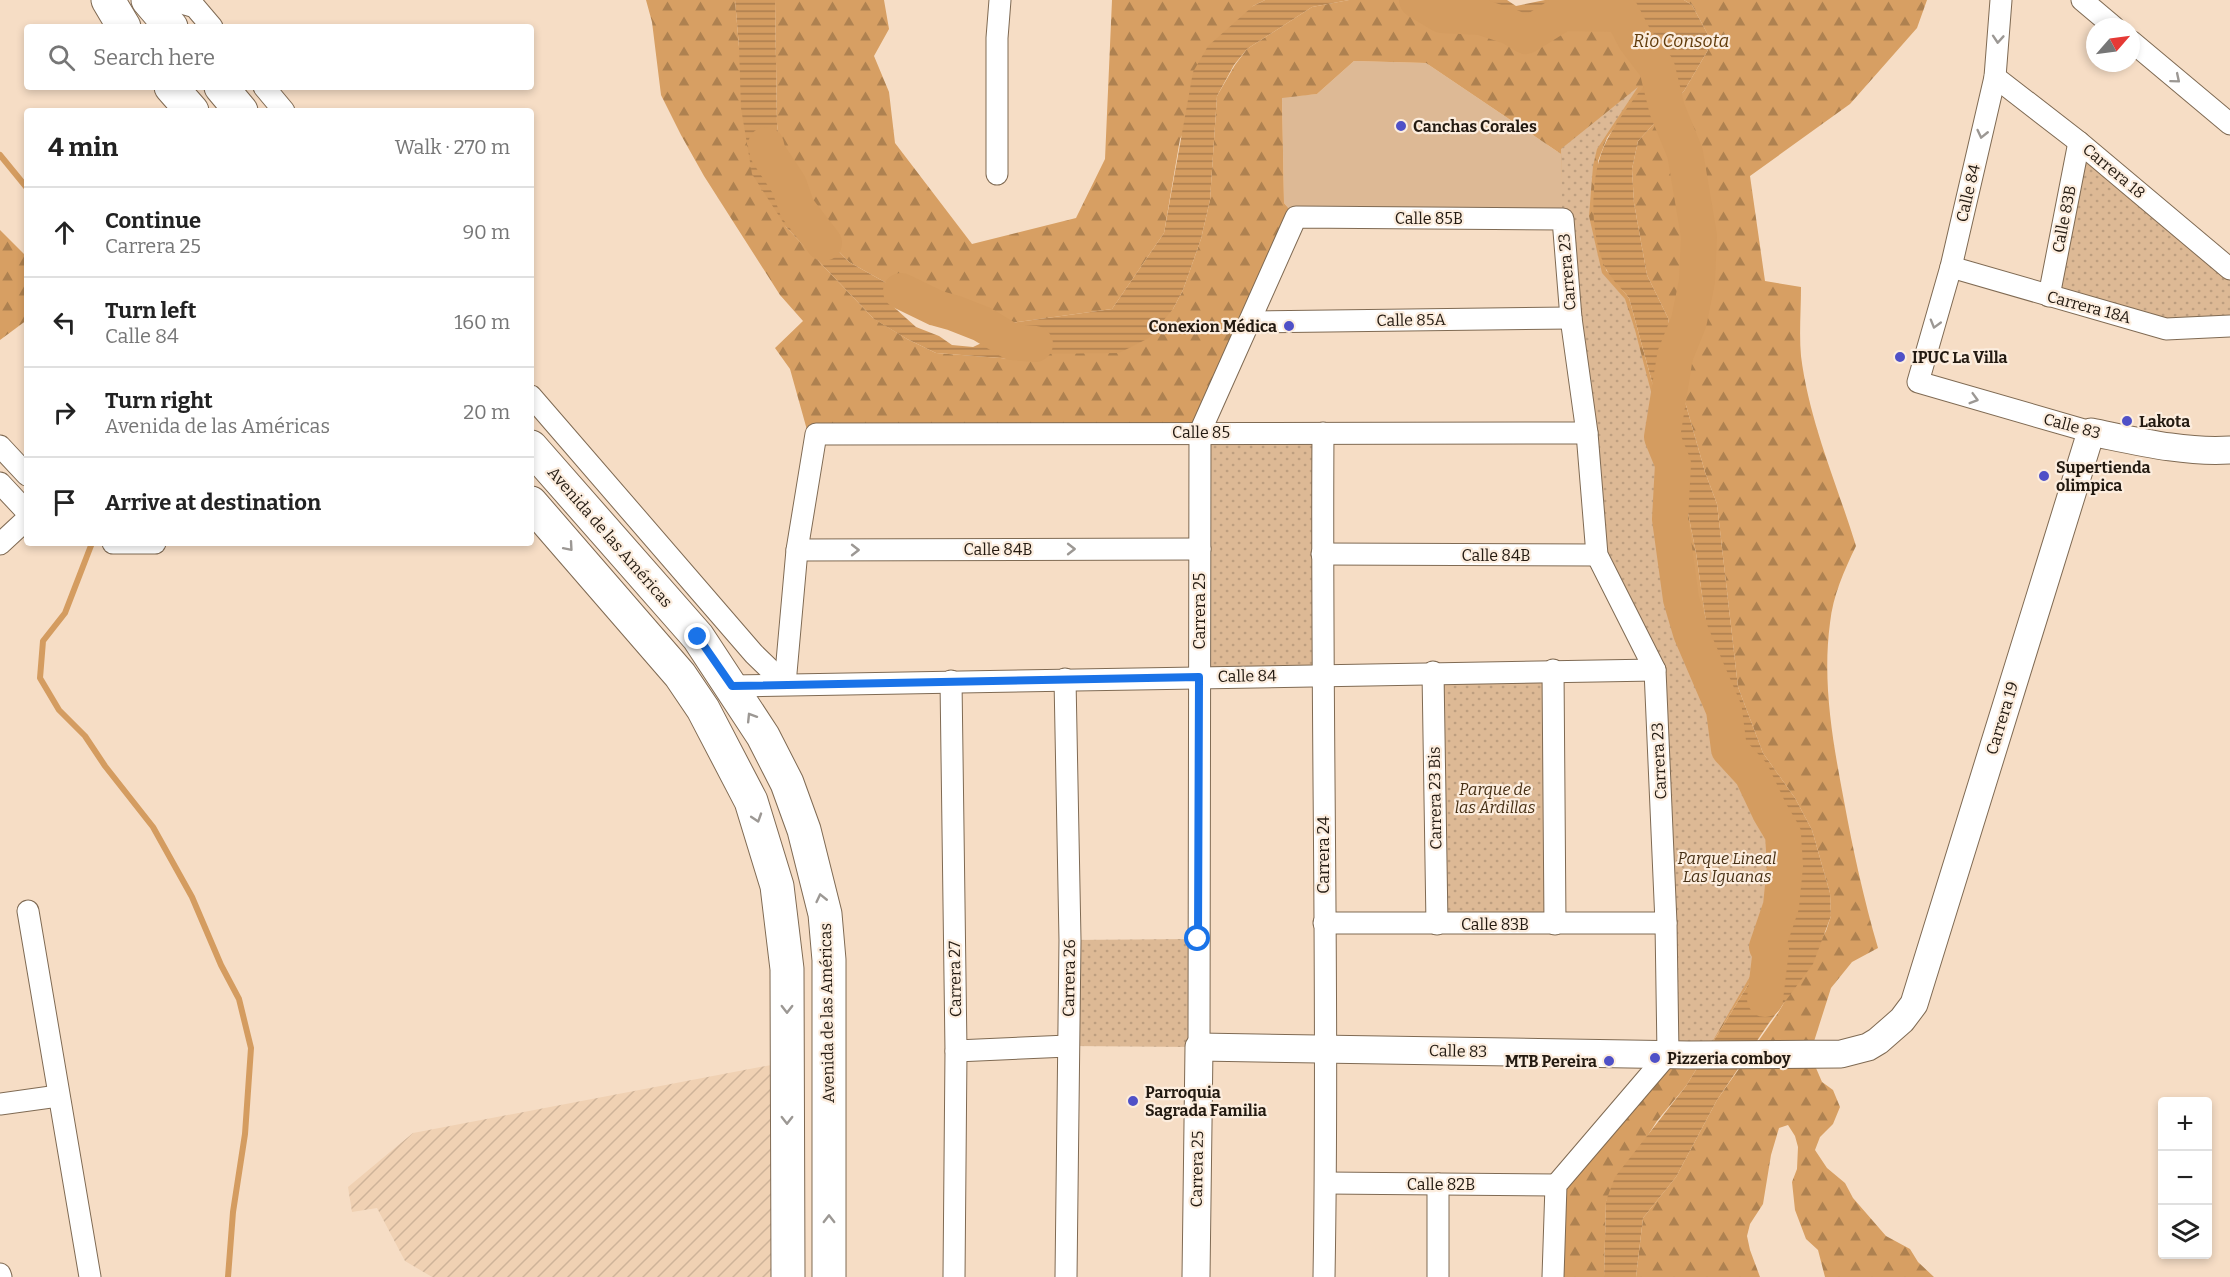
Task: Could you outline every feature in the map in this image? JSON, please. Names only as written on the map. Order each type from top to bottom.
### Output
[{"type":"main road","points":[[108,0],[122,24]]},
{"type":"main road","points":[[148,0],[168,24]]},
{"type":"main road","points":[[174,90],[189,108]]},
{"type":"main road","points":[[224,90],[238,108]]},
{"type":"main road","name":"Avenida de las Américas","points":[[534,450],[698,637],[763,736],[787,783],[804,830],[825,914],[829,960],[829,1277]]},
{"type":"main road","points":[[534,506],[680,675],[704,709],[751,801],[777,886],[787,969],[788,1277]]},
{"type":"street","points":[[171,0],[195,7],[209,24]]},
{"type":"street","points":[[997,174],[997,38],[1000,0]]},
{"type":"street","name":"Calle 84","points":[[1918,382],[1951,267],[1995,77],[2001,0]]},
{"type":"street","points":[[2082,0],[2103,18]]},
{"type":"street","points":[[2140,49],[2230,124]]},
{"type":"street","name":"Carrera 18","points":[[1995,77],[2079,142],[2230,269]]},
{"type":"street","points":[[266,90],[282,108]]},
{"type":"street","name":"Calle 83B","points":[[2049,296],[2079,142]]},
{"type":"street","name":"Calle 85B","points":[[1296,217],[1563,219]]},
{"type":"street","name":"Carrera 25","points":[[1196,1277],[1199,1047],[1200,432],[1296,217]]},
{"type":"street","name":"Carrera 23","points":[[1563,219],[1571,318],[1587,433],[1597,555],[1655,670],[1666,923],[1678,1054]]},
{"type":"street","name":"Carrera 18A","points":[[1951,267],[2166,328],[2230,326]]},
{"type":"street","name":"Calle 85A","points":[[1250,322],[1571,318]]},
{"type":"street","name":"Calle 83","points":[[1918,382],[2091,432],[2164,446],[2230,450]]},
{"type":"street","points":[[534,399],[754,654],[784,684]]},
{"type":"street","name":"Carrera 19","points":[[1914,1004],[2091,432]]},
{"type":"street","name":"Carrera 24","points":[[1323,433],[1322,674],[1326,1183],[1324,1277]]},
{"type":"street","name":"Calle 85","points":[[797,550],[816,434],[1587,433]]},
{"type":"street","points":[[0,446],[24,471]]},
{"type":"street","points":[[24,474],[3,486],[24,509]]},
{"type":"street","points":[[0,544],[24,522]]},
{"type":"street","name":"Calle 84B","points":[[797,550],[1200,549]]},
{"type":"street","points":[[784,684],[797,550]]},
{"type":"street","name":"Calle 84B","points":[[1322,554],[1597,555]]},
{"type":"street","points":[[1553,670],[1555,924]]},
{"type":"street","name":"Calle 84","points":[[732,686],[1433,672],[1655,670]]},
{"type":"street","name":"Carrera 23 Bis","points":[[1433,672],[1437,924]]},
{"type":"street","name":"Carrera 26","points":[[1065,679],[1070,940],[1066,1277]]},
{"type":"street","name":"Carrera 27","points":[[951,681],[956,1052],[954,1277]]},
{"type":"street","points":[[28,911],[90,1277]]},
{"type":"street","name":"Calle 83B","points":[[1324,923],[1666,923]]},
{"type":"street","name":"Calle 83","points":[[1199,1047],[1841,1054],[1868,1047],[1890,1033],[1914,1004]]},
{"type":"street","points":[[956,1052],[1068,1046]]},
{"type":"street","points":[[1553,1277],[1556,1185],[1678,1054]]},
{"type":"street","points":[[0,1104],[58,1096]]},
{"type":"street","name":"Calle 82B","points":[[1326,1183],[1556,1185]]},
{"type":"street","points":[[1438,1184],[1438,1277]]},
{"type":"shaded area","points":[[787,1062],[788,1277],[432,1277],[405,1261],[377,1208],[352,1212],[348,1187],[413,1133]]},
{"type":"green space","points":[[646,0],[735,0],[739,47],[786,227],[873,318],[907,339],[936,353],[1013,359],[1040,354],[1173,309],[1183,290],[1201,239],[1210,200],[1217,96],[1247,49],[1312,7],[1349,0],[1420,0],[1511,27],[1526,36],[1545,42],[1597,13],[1622,14],[1641,22],[1654,40],[1657,68],[1607,138],[1598,161],[1606,270],[1629,298],[1688,513],[1707,629],[1712,713],[1729,749],[1773,808],[1783,834],[1789,865],[1770,949],[1686,1086],[1657,1121],[1606,1201],[1604,1277],[1553,1277],[1556,1185],[1668,1054],[1655,670],[1563,219],[1561,154],[1426,63],[1354,61],[1317,94],[1282,98],[1284,203],[1296,217],[1200,432],[807,430],[790,369],[775,348],[803,321],[780,295],[704,176],[661,95],[652,22]]},
{"type":"green space","points":[[775,0],[884,0],[889,29],[874,56],[889,92],[895,143],[972,244],[1076,218],[1105,159],[1112,0],[1265,0],[1253,6],[1180,139],[1164,233],[1112,309],[1011,323],[897,289],[849,262],[797,208],[781,153],[777,124]]},
{"type":"green space","points":[[1684,0],[1927,0],[1917,28],[1850,104],[1750,176],[1765,281],[1801,287],[1800,348],[1810,404],[1856,546],[1840,583],[1831,613],[1827,668],[1828,690],[1847,819],[1878,948],[1852,962],[1831,988],[1810,1054],[1822,1082],[1833,1090],[1840,1107],[1833,1124],[1820,1137],[1815,1150],[1827,1168],[1845,1183],[1853,1198],[1886,1236],[1910,1249],[1918,1262],[1934,1277],[1825,1277],[1818,1250],[1806,1239],[1795,1210],[1792,1182],[1797,1169],[1798,1147],[1795,1136],[1788,1125],[1779,1128],[1771,1155],[1763,1204],[1750,1224],[1747,1236],[1760,1277],[1636,1277],[1643,1218],[1676,1177],[1717,1100],[1778,1013],[1826,931],[1831,916],[1830,893],[1812,830],[1795,798],[1763,753],[1738,687],[1717,504],[1705,472],[1680,384],[1668,318],[1647,275],[1634,203],[1632,169],[1638,141],[1684,91],[1708,50],[1707,33],[1692,5]]},
{"type":"green space","name":"Canchas Corales","points":[[1354,61],[1426,63],[1561,154],[1563,219],[1296,217],[1284,203],[1282,97],[1317,94]]},
{"type":"green space","name":"Parque Lineal Las Iguanas","points":[[1638,87],[1597,149],[1593,166],[1589,216],[1602,273],[1625,299],[1635,330],[1687,530],[1702,622],[1706,709],[1739,769],[1770,812],[1785,866],[1767,947],[1707,1051],[1672,1050],[1664,677],[1601,553],[1562,211],[1561,149]]},
{"type":"green space","points":[[2079,142],[2230,269],[2230,326],[2195,328],[2049,296]]},
{"type":"green space","points":[[0,230],[24,254],[24,322],[0,340]]},
{"type":"green space","points":[[1200,432],[1323,433],[1322,674],[1199,677]]},
{"type":"green space","name":"Parque de las Ardillas","points":[[1553,670],[1555,924],[1437,924],[1433,672]]},
{"type":"green space","points":[[1198,939],[1199,1047],[1068,1046],[1070,940]]},
{"type":"water","points":[[735,0],[775,0],[777,124],[789,185],[797,208],[849,262],[897,289],[1011,323],[1112,309],[1164,233],[1193,72],[1208,46],[1253,6],[1265,0],[1349,0],[1312,7],[1247,49],[1234,65],[1217,96],[1210,200],[1201,239],[1183,290],[1173,309],[1149,338],[1119,353],[1040,354],[1013,359],[936,353],[874,319],[786,227],[752,174],[741,108]],"holes":[[[887,301],[928,306],[956,314],[993,331],[988,340],[973,347],[952,345],[939,336],[916,327]]]},
{"type":"water","name":"Rio Consota","points":[[1420,0],[1507,0],[1516,6],[1545,0],[1684,0],[1692,5],[1707,33],[1708,50],[1684,91],[1638,141],[1632,169],[1634,203],[1647,275],[1668,318],[1680,384],[1705,472],[1717,504],[1738,687],[1763,753],[1795,798],[1812,830],[1830,893],[1831,916],[1813,964],[1769,1023],[1717,1100],[1676,1177],[1643,1218],[1636,1277],[1604,1277],[1606,1201],[1615,1177],[1686,1086],[1770,949],[1789,865],[1783,834],[1773,808],[1729,749],[1712,713],[1707,629],[1688,513],[1629,298],[1606,269],[1596,239],[1594,187],[1601,154],[1630,103],[1657,69],[1654,40],[1641,22],[1622,14],[1597,13],[1545,42],[1489,18]]},
{"type":"waterway","points":[[1417,0],[1442,15],[1481,17],[1511,27],[1526,36],[1563,13],[1622,14],[1635,39],[1657,68],[1667,109],[1685,153],[1699,236],[1697,281],[1689,321],[1675,356],[1662,437],[1673,464],[1670,519],[1681,599],[1691,633],[1724,710],[1729,749],[1752,774],[1783,834],[1785,866],[1781,906],[1767,947],[1771,949],[1765,999]]},
{"type":"waterway","points":[[766,145],[768,153],[789,185],[797,208],[824,243]]},
{"type":"waterway","points":[[0,155],[24,184]]},
{"type":"waterway","points":[[901,291],[936,308],[982,324],[1012,342],[1035,344]]},
{"type":"waterway","points":[[91,546],[65,613],[43,641],[40,678],[59,710],[85,736],[105,766],[153,827],[192,897],[221,965],[239,999],[251,1048],[245,1134],[233,1212],[228,1277]]},
{"type":"place","name":"Canchas Corales","points":[[1401,126]]},
{"type":"place","name":"Conexion Médica","points":[[1289,326]]},
{"type":"place","name":"IPUC La Villa","points":[[1900,357]]},
{"type":"place","name":"Lakota","points":[[2127,421]]},
{"type":"place","name":"Supertienda olimpica","points":[[2044,476]]},
{"type":"place","name":"Pizzeria comboy","points":[[1655,1058]]},
{"type":"place","name":"MTB Pereira","points":[[1609,1061]]},
{"type":"place","name":"Parroquia Sagrada Familia","points":[[1133,1101]]},
{"type":"route","points":[[698,637],[732,686],[1199,677],[1198,939]]}]
